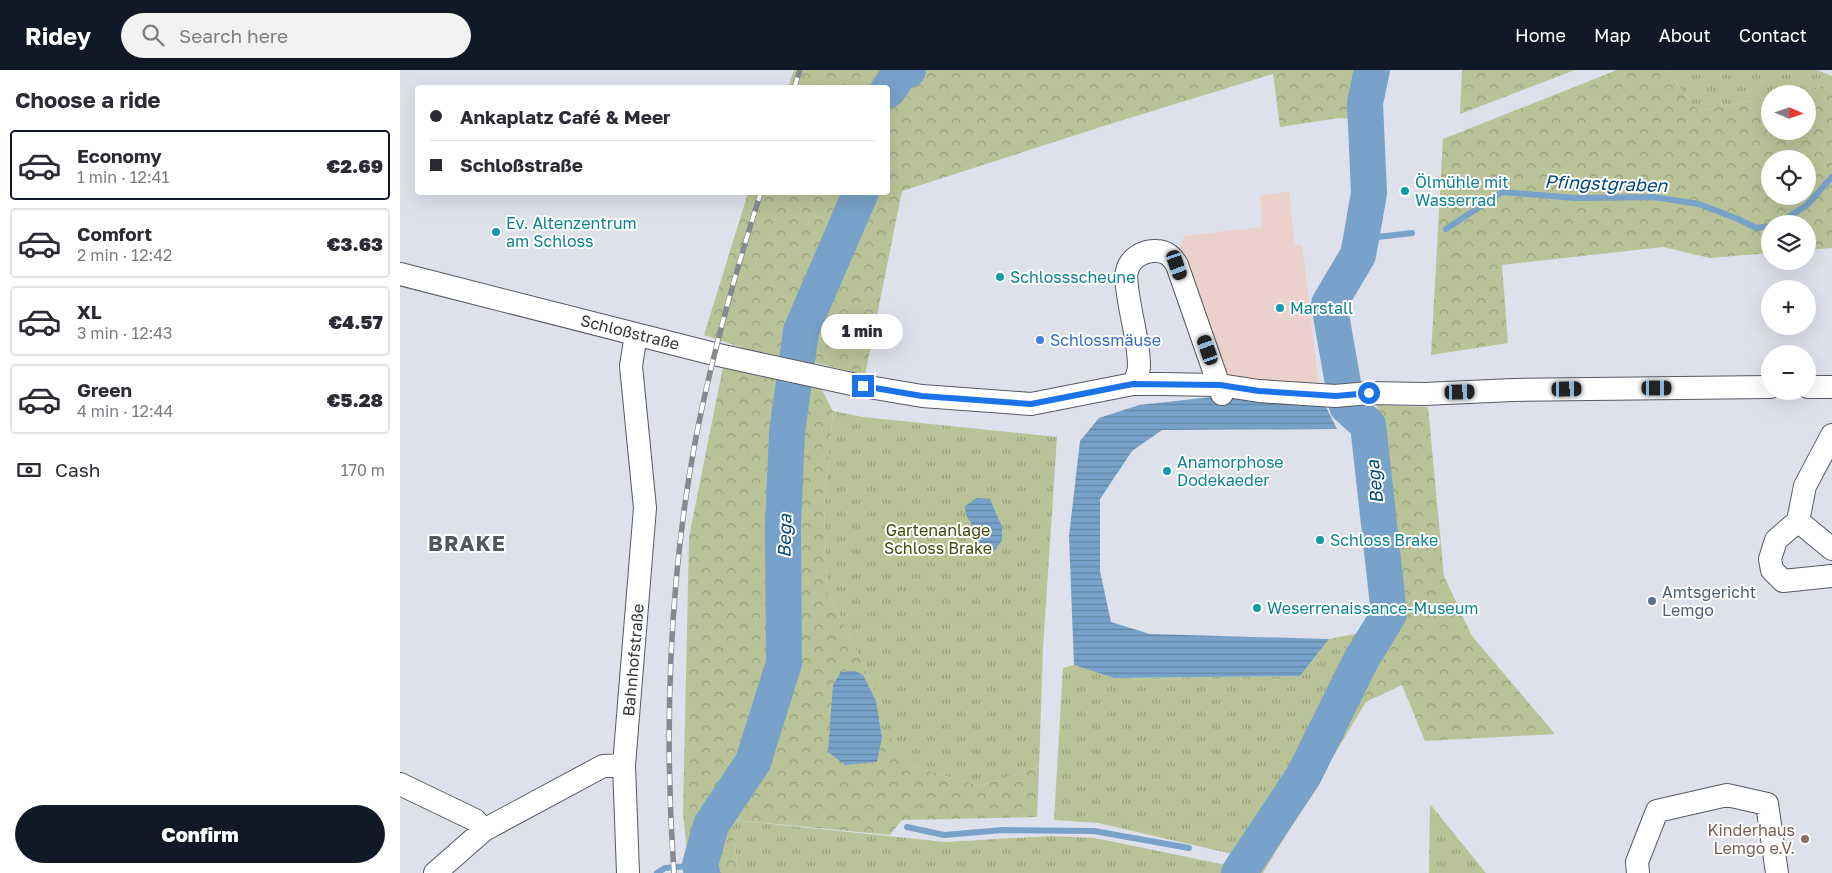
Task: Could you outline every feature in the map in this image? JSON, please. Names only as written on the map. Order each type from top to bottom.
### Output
[{"type":"street","points":[[1133,384],[1138,374],[1139,364],[1130,311],[1127,272],[1129,265],[1135,258],[1143,252],[1153,250],[1169,254],[1177,265],[1221,389]]},
{"type":"street","name":"Schloßstraße","points":[[400,274],[762,365],[862,386],[922,396],[1031,404],[1133,384],[1336,396],[1369,393],[1424,394],[1513,390],[1761,387]]},
{"type":"street","name":"Bahnhofstraße","points":[[628,873],[624,765],[645,508],[631,366],[636,334]]},
{"type":"street","points":[[1816,387],[1832,387]]},
{"type":"street","points":[[1832,435],[1805,486],[1798,521],[1776,540],[1770,559],[1772,570],[1783,581],[1832,576]]},
{"type":"street","points":[[1798,521],[1832,549]]},
{"type":"street","points":[[438,870],[484,830],[603,766],[624,765]]},
{"type":"street","points":[[400,784],[476,820],[484,830]]},
{"type":"street","points":[[1638,873],[1637,862],[1657,812],[1727,794],[1767,804],[1777,873]]},
{"type":"shaded area","points":[[1289,192],[1295,246],[1302,245],[1319,387],[1225,380],[1179,252],[1184,236],[1262,227],[1260,195]]},
{"type":"green space","points":[[794,70],[1377,70],[1374,92],[1375,121],[1338,118],[1280,127],[1273,74],[902,191],[865,375],[813,362],[771,357],[704,335],[747,195],[890,195],[890,85],[789,85]]},
{"type":"green space","points":[[1462,70],[1575,70],[1460,114]]},
{"type":"green space","points":[[1617,70],[1664,70],[1698,111],[1761,99],[1761,140],[1816,140],[1816,87],[1826,85],[1832,87],[1832,248],[1816,249],[1816,215],[1761,215],[1761,254],[1710,258],[1663,247],[1502,265],[1508,343],[1431,355],[1443,139]]},
{"type":"green space","points":[[1664,70],[1817,70],[1832,76],[1832,87],[1826,85],[1816,87],[1816,85],[1761,85],[1761,99],[1698,111]]},
{"type":"green space","points":[[723,367],[821,388],[833,411],[824,505],[827,591],[874,687],[876,701],[863,675],[882,737],[879,718],[908,765],[980,786],[1039,767],[1037,817],[902,820],[890,835],[732,820],[738,873],[689,873],[683,813],[689,537]]},
{"type":"green space","points":[[1377,405],[1428,407],[1444,576],[1472,636],[1555,734],[1425,741],[1402,685],[1366,702],[1263,873],[1243,873],[1307,777],[1365,660],[1329,639],[1404,624]]},
{"type":"green space","name":"Gartenanlage Schloss Brake","points":[[833,411],[863,417],[1057,437],[1043,648],[1039,767],[980,786],[908,765],[879,720],[863,675],[875,699],[874,687],[827,591],[824,505]]},
{"type":"green space","points":[[1329,639],[1357,655],[1300,769],[1241,856],[1098,823],[1054,820],[1063,668],[1074,665],[1114,678],[1300,676]]},
{"type":"green space","points":[[1430,804],[1486,873],[1429,873]]},
{"type":"green space","points":[[732,820],[945,842],[1050,836],[1095,838],[1231,866],[1226,873],[738,873]]},
{"type":"water","points":[[1212,397],[1325,405],[1337,429],[1162,430],[1132,451],[1100,499],[1100,571],[1111,622],[1150,634],[1329,639],[1300,676],[1114,678],[1074,665],[1069,536],[1080,441],[1099,418],[1139,405]]},
{"type":"water","points":[[977,498],[990,499],[1002,527],[1002,540],[994,552],[982,553],[976,549],[975,530],[966,515],[965,506]]},
{"type":"water","points":[[855,671],[863,675],[876,701],[882,737],[877,762],[845,765],[828,752],[833,685],[841,672]]},
{"type":"waterway","name":"Bega","points":[[890,87],[899,74],[908,70]]},
{"type":"waterway","name":"Bega","points":[[1239,873],[1304,775],[1361,660],[1389,614],[1368,425],[1347,406],[1329,304],[1358,255],[1361,239],[1369,193],[1365,103],[1372,70]]},
{"type":"waterway","name":"Pfingstgraben","points":[[1791,215],[1807,205],[1832,177]]},
{"type":"waterway","name":"Pfingstgraben","points":[[1446,229],[1502,192],[1575,198],[1653,197],[1699,204],[1756,228],[1761,227]]},
{"type":"waterway","name":"Bega","points":[[702,873],[700,865],[711,825],[753,762],[784,663],[783,525],[787,432],[801,331],[860,195]]},
{"type":"waterway","name":"Pfingstgraben","points":[[1361,239],[1412,233]]},
{"type":"waterway","points":[[907,827],[944,835],[1003,830],[1094,831],[1189,848]]},
{"type":"waterway","points":[[657,873],[665,868],[700,865]]},
{"type":"railway","points":[[795,85],[800,70]]},
{"type":"railway","points":[[674,873],[669,767],[669,714],[674,606],[679,553],[700,416],[732,287],[760,195]]},
{"type":"place","name":"Ölmühle mit Wasserrad","points":[[1405,191]]},
{"type":"place","name":"Ev. Altenzentrum am Schloss","points":[[496,232]]},
{"type":"place","name":"Schlossscheune","points":[[1000,277]]},
{"type":"place","name":"Marstall","points":[[1280,308]]},
{"type":"place","name":"Schlossmäuse","points":[[1040,340]]},
{"type":"place","name":"Anamorphose Dodekaeder","points":[[1167,471]]},
{"type":"place","name":"Schloss Brake","points":[[1320,540]]},
{"type":"place","name":"Amtsgericht Lemgo","points":[[1652,601]]},
{"type":"place","name":"Weserrenaissance-Museum","points":[[1257,608]]},
{"type":"place","name":"Kinderhaus Lemgo e.V.","points":[[1805,839]]},
{"type":"district","name":"BRAKE","points":[[467,543]]},
{"type":"route","points":[[863,386],[922,396],[1009,404],[1031,404],[1133,384],[1220,385],[1259,391],[1336,396],[1369,393]]}]
